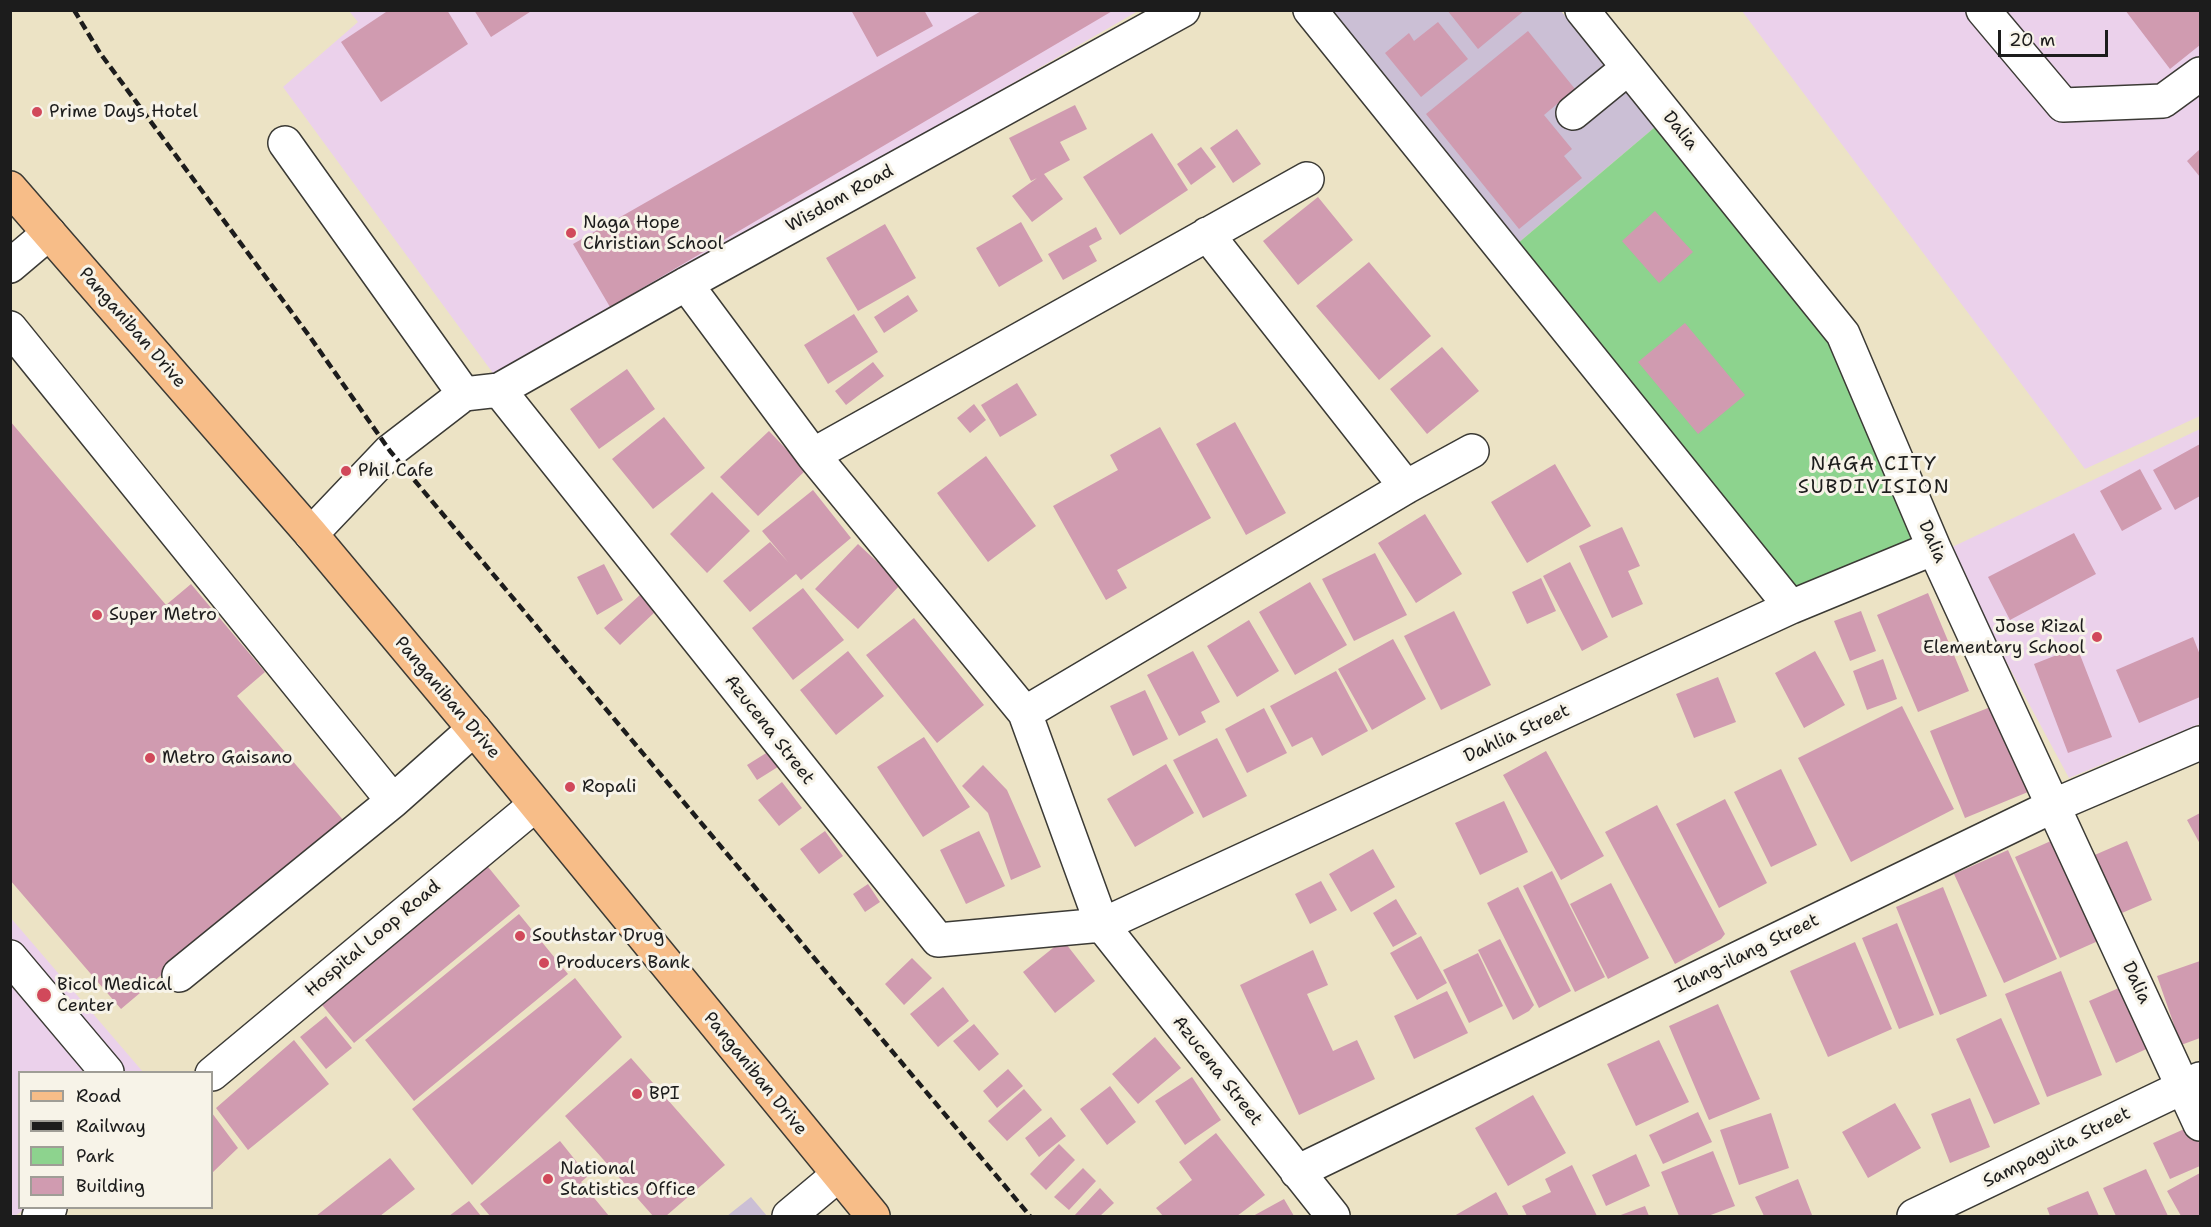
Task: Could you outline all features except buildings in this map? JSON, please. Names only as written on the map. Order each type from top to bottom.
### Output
[{"type":"main road","name":"Panganiban Drive","points":[[10,188],[311,534],[873,1216]]},
{"type":"street","name":"Wisdom Road","points":[[499,390],[686,284],[1183,10]]},
{"type":"street","points":[[1310,10],[1791,607]]},
{"type":"street","name":"Dalia","points":[[1582,10],[1843,334],[1934,548],[2055,806],[2192,1083],[2200,1124]]},
{"type":"street","points":[[1983,10],[2063,105],[2163,101],[2200,74]]},
{"type":"street","points":[[1573,113],[1628,68]]},
{"type":"street","points":[[285,142],[464,394]]},
{"type":"street","points":[[813,455],[1307,179]]},
{"type":"street","points":[[10,266],[49,233]]},
{"type":"street","points":[[1207,234],[1406,487]]},
{"type":"street","name":"Azucena Street","points":[[686,284],[813,455],[1025,713],[1102,925],[1333,1216]]},
{"type":"street","points":[[10,328],[393,801]]},
{"type":"street","name":"Azucena Street","points":[[499,390],[938,940],[1102,925]]},
{"type":"street","points":[[311,534],[390,451],[464,394],[499,390]]},
{"type":"street","points":[[1025,713],[1406,487],[1472,451]]},
{"type":"street","name":"Dahlia Street","points":[[1102,925],[1791,607],[1934,548]]},
{"type":"street","points":[[179,975],[393,801],[474,729]]},
{"type":"street","name":"Ilang-ilang Street","points":[[1297,1172],[2055,806],[2200,743]]},
{"type":"street","name":"Hospital Loop Road","points":[[213,1073],[535,805]]},
{"type":"street","points":[[10,957],[106,1071]]},
{"type":"street","name":"Sampaguita Street","points":[[1914,1216],[2192,1083]]},
{"type":"street","points":[[789,1216],[838,1175]]},
{"type":"shaded area","name":"Naga Hope Christian School","points":[[349,11],[1138,11],[498,380],[283,87],[358,22]]},
{"type":"shaded area","points":[[1328,11],[1561,11],[1655,127],[1517,244]]},
{"type":"shaded area","points":[[1742,11],[2200,11],[2200,416],[2085,469]]},
{"type":"shaded area","name":"Jose Rizal Elementary School","points":[[2200,429],[2200,724],[2069,778],[1946,550]]},
{"type":"shaded area","name":"Bicol Medical Center","points":[[10,917],[142,1071],[18,1071],[18,1209],[25,1209],[15,1216],[10,1216]]},
{"type":"shaded area","points":[[751,1197],[767,1216],[727,1216]]},
{"type":"green space","points":[[1655,127],[1835,347],[1912,541],[1796,588],[1517,244]]},
{"type":"railway","points":[[74,10],[100,53],[310,337],[390,451],[1030,1216]]},
{"type":"place","name":"Prime Days Hotel","points":[[37,112]]},
{"type":"place","name":"Naga Hope Christian School","points":[[571,233]]},
{"type":"place","name":"Phil Cafe","points":[[346,471]]},
{"type":"place","name":"Super Metro","points":[[97,615]]},
{"type":"place","name":"Jose Rizal Elementary School","points":[[2097,637]]},
{"type":"place","name":"Metro Gaisano","points":[[150,758]]},
{"type":"place","name":"Ropali","points":[[570,787]]},
{"type":"place","name":"Southstar Drug","points":[[520,936]]},
{"type":"place","name":"Producers Bank","points":[[544,963]]},
{"type":"place","name":"Bicol Medical Center","points":[[44,995]]},
{"type":"place","name":"BPI","points":[[637,1094]]},
{"type":"place","name":"National Statistics Office","points":[[548,1179]]},
{"type":"district","name":"NAGA CITY SUBDIVISION","points":[[1874,476]]}]
